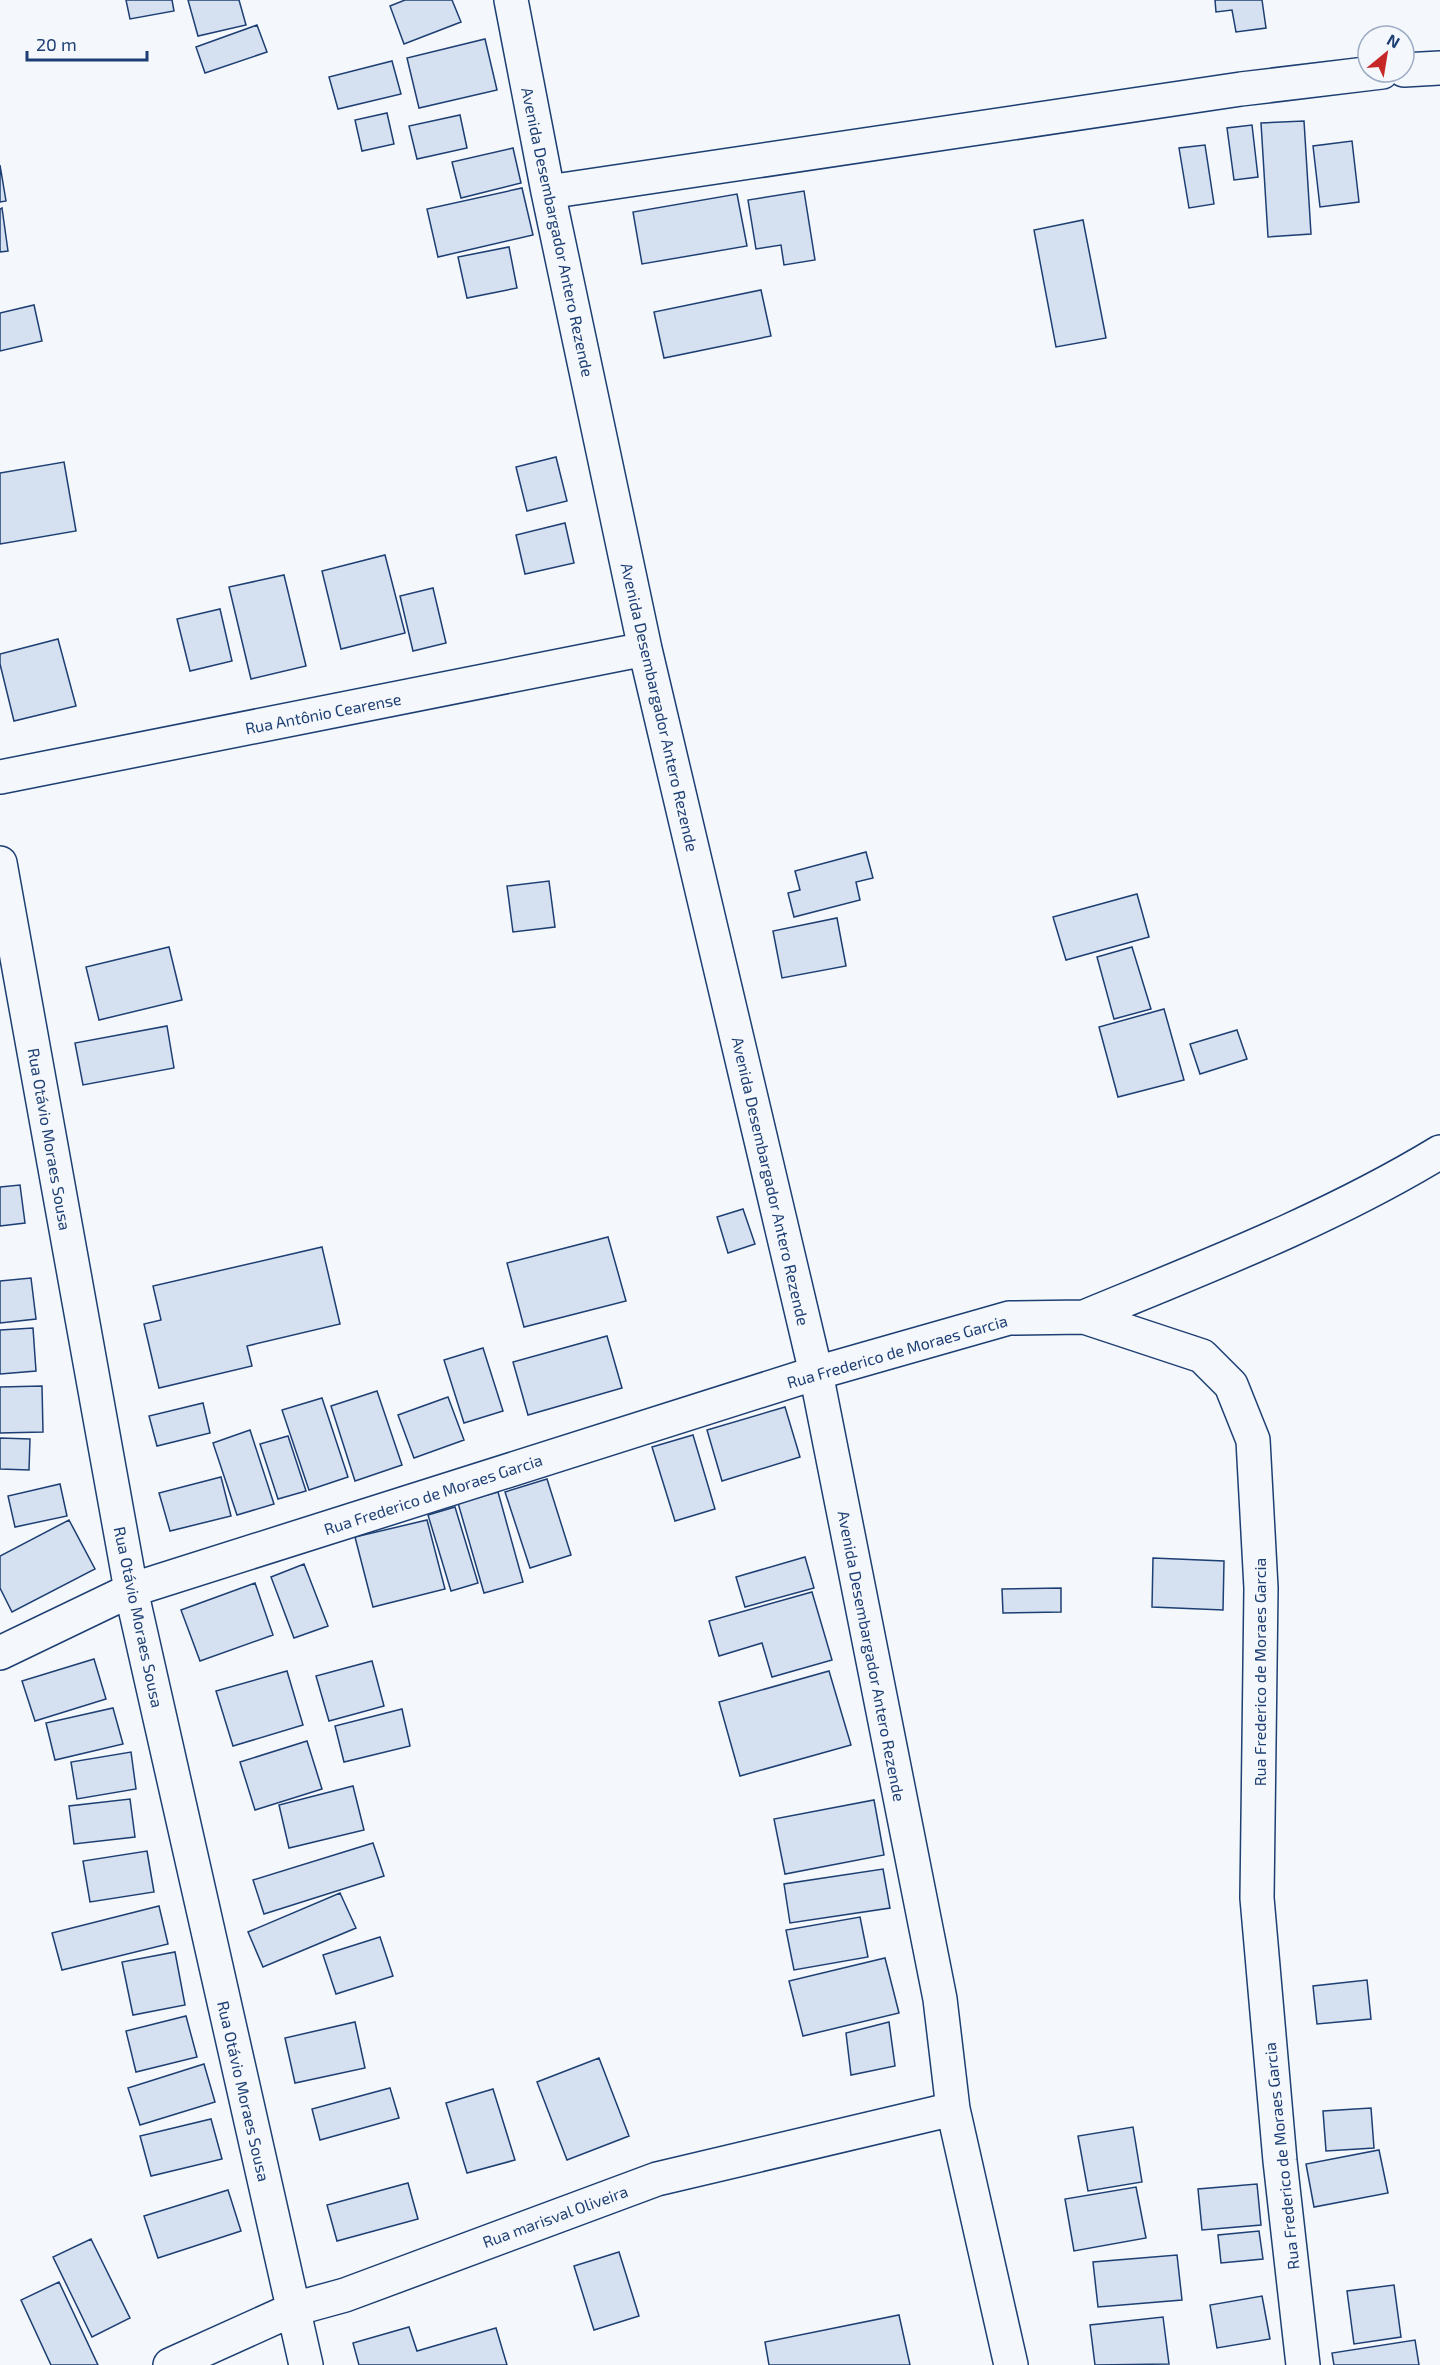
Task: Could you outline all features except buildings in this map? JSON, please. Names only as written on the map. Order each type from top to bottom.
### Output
[{"type":"street","name":"Avenida Desembargador Antero Rezende","points":[[511,0],[548,192],[645,649],[816,1372],[940,1999],[953,2109],[1011,2365]]},
{"type":"street","points":[[1416,69],[1440,68]]},
{"type":"street","points":[[548,192],[1241,89],[1356,75]]},
{"type":"street","name":"Rua Antônio Cearense","points":[[0,777],[645,649]]},
{"type":"street","name":"Rua Otávio Moraes Sousa","points":[[0,863],[131,1590],[306,2365]]},
{"type":"street","points":[[1084,1317],[1282,1234],[1400,1176],[1440,1152]]},
{"type":"street","name":"Rua Frederico de Moraes Garcia","points":[[0,1653],[131,1590],[816,1372],[1009,1318],[1084,1317],[1202,1356],[1231,1385],[1253,1440],[1262,1588],[1257,1898],[1280,2161],[1303,2365]]},
{"type":"street","name":"Rua marisval Oliveira","points":[[170,2365],[294,2309],[345,2295],[657,2179],[953,2109]]}]
